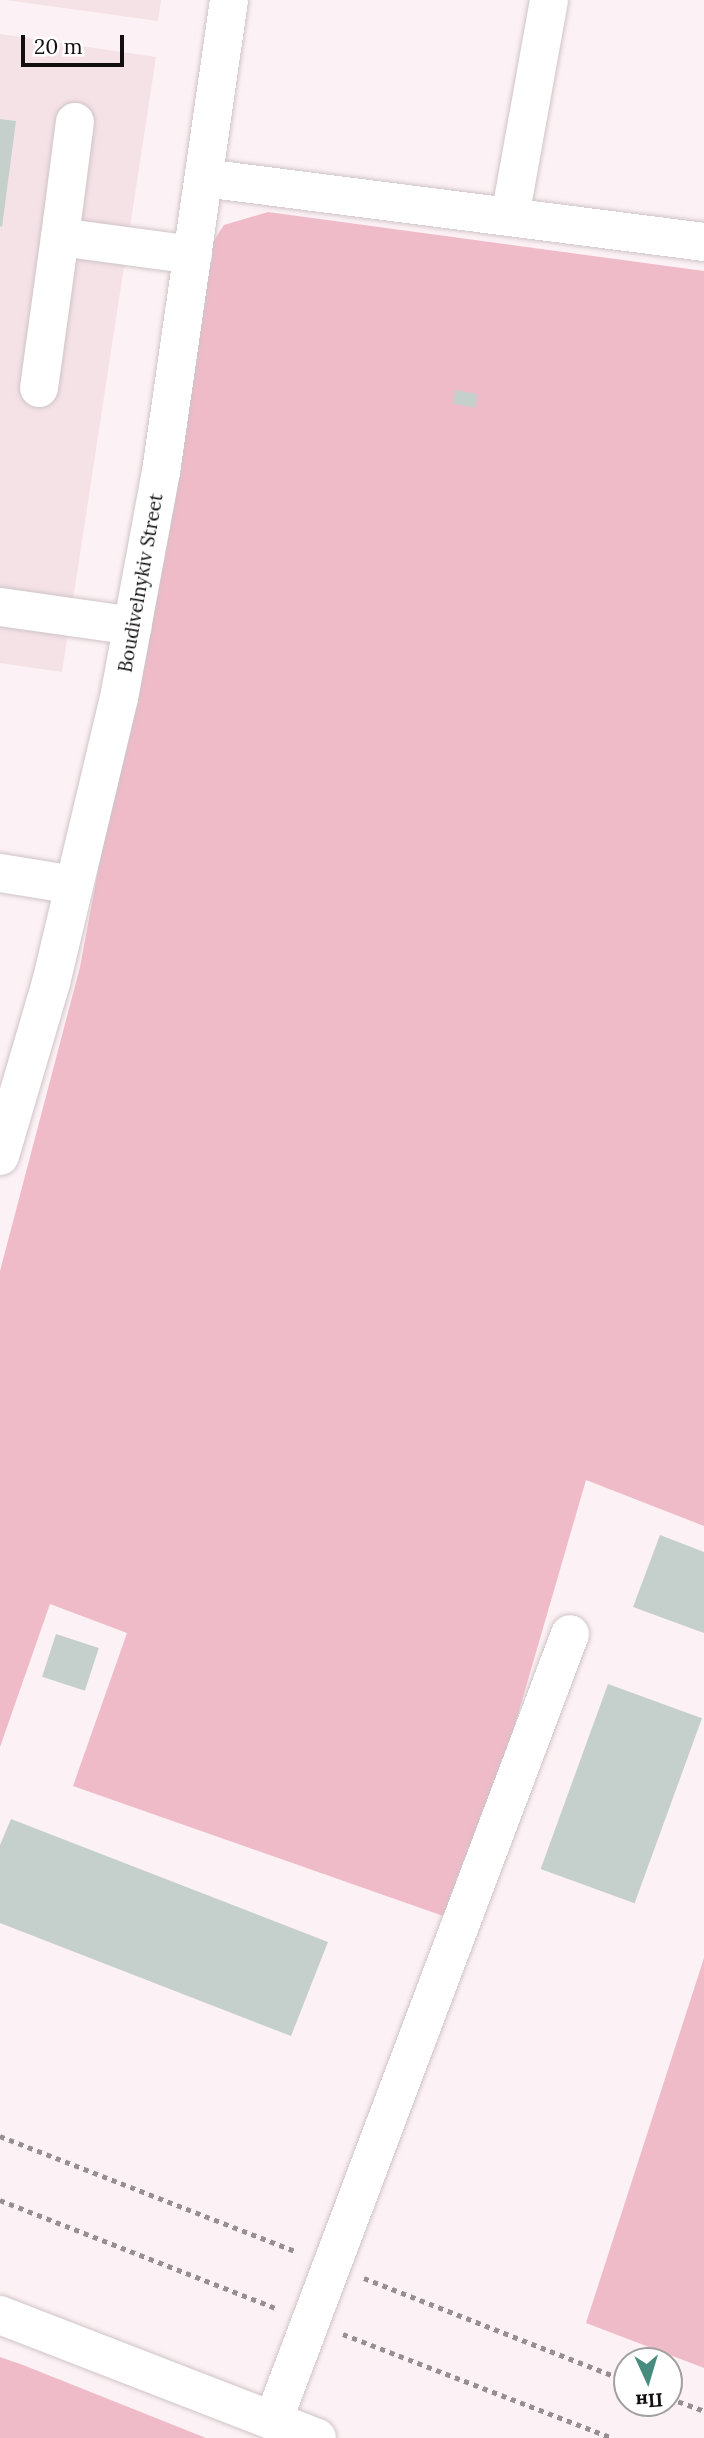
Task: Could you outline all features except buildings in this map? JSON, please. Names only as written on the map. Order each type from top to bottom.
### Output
[{"type":"street","name":"Boudivelnykiv Street","points":[[0,1156],[51,983],[119,698],[161,472],[229,0]]},
{"type":"street","points":[[510,217],[550,0]]},
{"type":"street","points":[[39,388],[75,122]]},
{"type":"street","points":[[204,178],[704,242]]},
{"type":"street","points":[[60,237],[193,254]]},
{"type":"street","points":[[0,607],[133,626]]},
{"type":"street","points":[[0,873],[74,885]]},
{"type":"street","points":[[273,2421],[570,1634]]},
{"type":"street","points":[[0,2315],[317,2438]]},
{"type":"path","points":[[683,2403],[704,2411]]},
{"type":"shaded area","points":[[6,0],[161,0],[158,21]]},
{"type":"shaded area","points":[[0,34],[156,57],[62,672],[0,663]]},
{"type":"shaded area","points":[[268,212],[704,271],[704,1526],[586,1480],[503,1766],[449,1918],[73,1786],[127,1633],[50,1604],[0,1747],[0,1271],[80,967],[176,453],[201,260],[224,225]]},
{"type":"shaded area","points":[[704,1958],[704,2368],[683,2360],[683,2347],[649,2347],[586,2323]]},
{"type":"shaded area","points":[[0,2357],[23,2365],[206,2438],[0,2438]]}]
